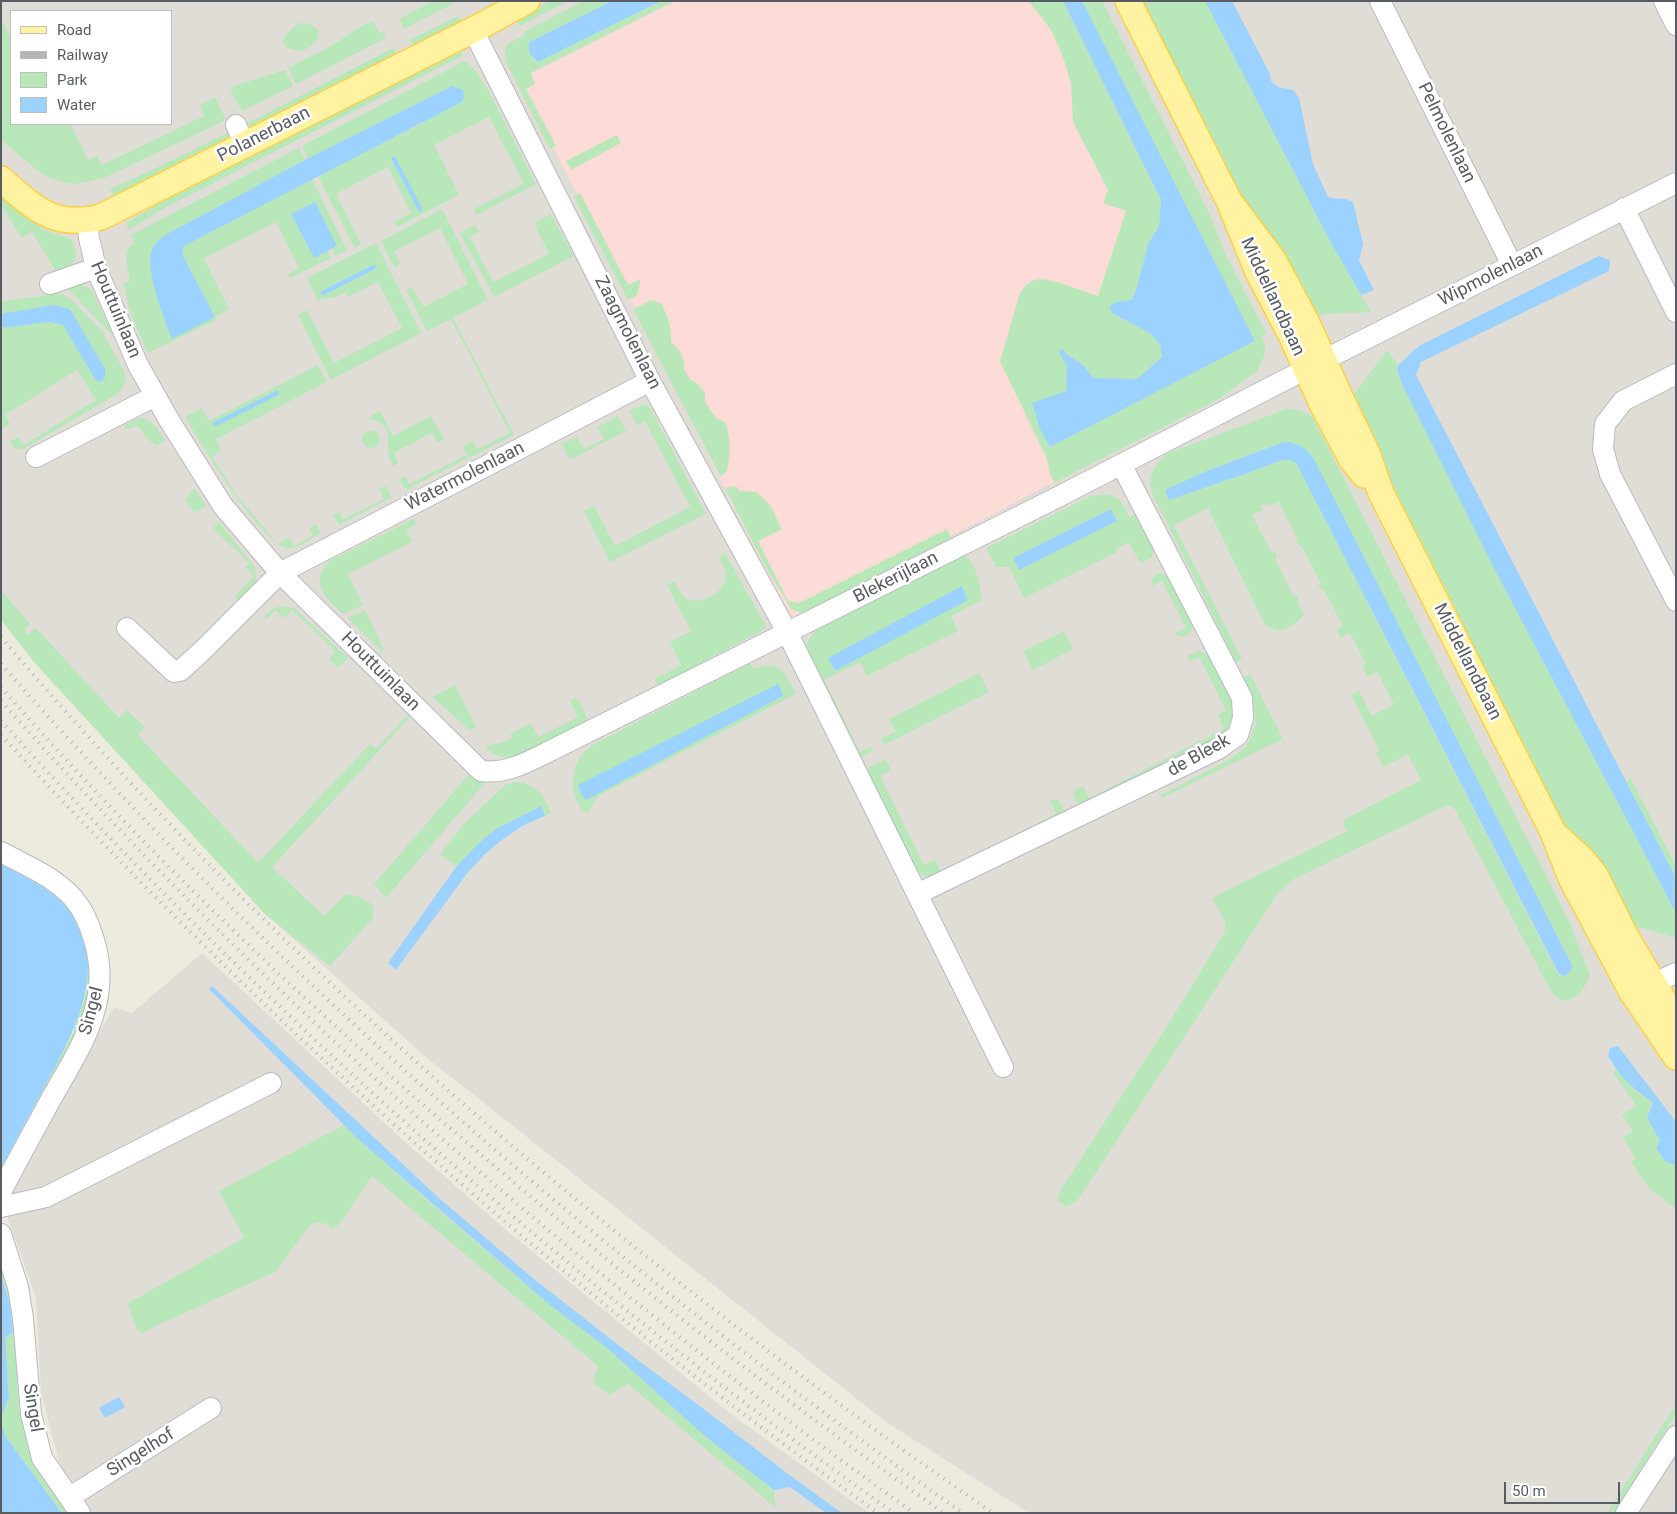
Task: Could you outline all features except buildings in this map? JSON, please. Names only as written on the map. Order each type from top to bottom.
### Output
[{"type":"main road","name":"Polanerbaan","points":[[1,179],[32,207],[56,218],[87,220],[110,213],[240,135],[473,30],[527,1]]},
{"type":"main road","name":"Middellandbaan","points":[[1128,1],[1229,201],[1258,272],[1291,335],[1315,364],[1352,460],[1381,493],[1553,832],[1571,878],[1643,988],[1676,1057]]},
{"type":"main road","name":"Middellandbaan","points":[[1643,988],[1676,1021]]},
{"type":"street","points":[[1664,1],[1676,25]]},
{"type":"street","name":"Pelmolenlaan","points":[[1388,4],[1512,265]]},
{"type":"street","name":"Zaagmolenlaan","points":[[473,30],[650,380],[787,632]]},
{"type":"street","name":"Wipmolenlaan","points":[[1315,364],[1676,183]]},
{"type":"street","points":[[1624,208],[1676,312]]},
{"type":"street","name":"Houttuinlaan","points":[[87,220],[96,268],[138,365],[223,506],[280,573],[481,771]]},
{"type":"street","points":[[50,284],[96,268]]},
{"type":"street","name":"Blekerijlaan","points":[[481,771],[494,772],[517,768],[1121,464],[1315,364]]},
{"type":"street","points":[[1676,374],[1623,402],[1605,424],[1603,449],[1610,474],[1676,601]]},
{"type":"street","name":"Watermolenlaan","points":[[280,573],[650,380]]},
{"type":"street","points":[[36,457],[155,396]]},
{"type":"street","name":"de Bleek","points":[[917,894],[1218,749],[1238,735],[1244,718],[1242,698],[1121,464]]},
{"type":"street","points":[[127,628],[174,672],[180,671],[280,573]]},
{"type":"street","points":[[787,632],[1003,1067]]},
{"type":"street","name":"Singel","points":[[1,852],[50,877],[74,899],[89,924],[98,954],[100,983],[96,1007],[87,1036],[1,1194]]},
{"type":"street","points":[[1643,988],[1676,973]]},
{"type":"street","points":[[1,1206],[46,1197],[271,1083]]},
{"type":"street","name":"Singel","points":[[1,1234],[18,1287],[23,1318],[31,1414],[42,1458],[75,1505]]},
{"type":"street","name":"Singelhof","points":[[75,1505],[211,1408]]},
{"type":"street","points":[[1626,1513],[1676,1436]]},
{"type":"shaded area","points":[[1,1],[1676,1],[1676,1513],[1029,1513],[886,1422],[426,1057],[264,913],[34,662],[1,620]]},
{"type":"shaded area","points":[[655,1],[1065,1],[1170,195],[1088,465],[790,618],[515,71]]},
{"type":"shaded area","points":[[202,953],[403,1140],[499,1224],[732,1415],[869,1513],[87,1513],[66,1488],[41,1393],[36,1298],[8,1219],[8,1188],[114,1007],[132,1013]]},
{"type":"green space","points":[[433,1],[458,1],[404,29],[399,19]]},
{"type":"green space","points":[[550,1],[568,1],[520,26],[516,19]]},
{"type":"green space","points":[[583,1],[612,1],[529,42],[538,62],[661,1],[675,1],[531,73],[535,84],[526,89],[556,146],[550,149],[506,62],[506,45],[525,35],[524,32]]},
{"type":"green space","points":[[1028,1],[1063,1],[1161,200],[1159,226],[1148,244],[1132,301],[1116,302],[1113,314],[1150,333],[1160,344],[1162,357],[1137,379],[1094,378],[1083,365],[1065,353],[1061,354],[1067,366],[1066,391],[1050,447],[1254,341],[1082,1],[1102,1],[1208,211],[1225,253],[1266,333],[1262,336],[1265,354],[1257,371],[1219,399],[1054,483],[1047,459],[1000,361],[1020,293],[1031,282],[1041,279],[1048,280],[1098,296],[1126,211],[1103,203],[1108,190],[1073,122],[1071,83],[1062,54],[1051,30]]},
{"type":"green space","points":[[1140,1],[1205,1],[1330,241],[1371,312],[1323,314],[1309,317],[1251,221]]},
{"type":"green space","points":[[458,16],[465,23],[416,49],[410,40]]},
{"type":"green space","points":[[1,19],[10,37],[10,125],[70,125],[88,160],[97,156],[102,165],[204,116],[200,105],[215,97],[226,120],[104,178],[77,184],[50,178],[37,170],[1,140]]},
{"type":"green space","points":[[373,21],[379,33],[383,31],[386,38],[296,84],[288,68],[326,49],[356,29]]},
{"type":"green space","points":[[301,23],[307,23],[318,29],[319,34],[312,46],[303,50],[293,50],[284,44],[285,36]]},
{"type":"green space","points":[[393,48],[399,57],[253,132],[248,123]]},
{"type":"green space","points":[[457,51],[464,55],[166,207],[129,230],[126,223],[163,201]]},
{"type":"green space","points":[[465,61],[476,71],[488,90],[536,184],[477,215],[474,209],[524,184],[489,117],[434,145],[459,195],[397,227],[394,222],[411,213],[388,167],[336,194],[361,244],[355,248],[318,176],[423,123],[452,86],[309,159],[302,146]]},
{"type":"green space","points":[[285,70],[293,86],[242,111],[230,90],[237,85]]},
{"type":"green space","points":[[231,131],[236,140],[114,198],[110,189]]},
{"type":"green space","points":[[617,135],[621,143],[571,170],[566,161]]},
{"type":"green space","points":[[299,148],[305,160],[169,233],[155,245],[151,258],[153,281],[171,338],[214,317],[182,254],[184,246],[312,179],[347,250],[335,256],[332,249],[337,247],[315,202],[291,214],[314,258],[328,251],[331,258],[290,278],[288,274],[299,268],[276,222],[204,258],[229,309],[215,317],[216,320],[148,353],[133,319],[125,292],[124,282],[130,281],[126,254],[130,246],[135,243],[131,235]]},
{"type":"green space","points":[[1,193],[42,229],[71,239],[76,256],[71,264],[62,269],[55,270],[32,232],[22,238],[1,205]]},
{"type":"green space","points":[[580,193],[628,285],[641,279],[637,295],[628,300],[574,197]]},
{"type":"green space","points":[[442,209],[488,300],[453,318],[514,435],[407,489],[399,479],[405,476],[409,484],[467,455],[463,446],[473,441],[478,449],[510,433],[451,319],[427,331],[406,290],[412,287],[423,307],[468,284],[440,228],[394,251],[400,264],[394,267],[381,241]]},
{"type":"green space","points":[[551,214],[574,256],[494,297],[460,233],[475,225],[479,232],[470,237],[493,282],[549,254],[534,223]]},
{"type":"green space","points":[[376,243],[421,333],[331,380],[298,315],[307,310],[334,363],[402,328],[378,282],[348,297],[346,292],[333,298],[318,301],[307,278]]},
{"type":"green space","points":[[73,284],[91,289],[114,337],[65,286]]},
{"type":"green space","points":[[62,294],[71,299],[102,331],[125,373],[125,382],[122,389],[116,395],[25,448],[18,450],[10,442],[18,437],[24,445],[96,400],[77,370],[5,415],[10,424],[1,430],[1,328],[49,322],[63,325],[96,381],[70,309],[1,314],[1,302]]},
{"type":"green space","points":[[651,300],[662,304],[670,327],[671,342],[682,355],[684,370],[691,380],[697,383],[705,393],[705,402],[715,417],[725,422],[730,441],[730,453],[727,472],[720,476],[633,309]]},
{"type":"green space","points":[[1387,350],[1398,365],[1397,369],[1402,384],[1496,572],[1676,913],[1676,938],[1633,926],[1556,819],[1455,621],[1384,466],[1350,398]]},
{"type":"green space","points":[[318,365],[327,382],[216,439],[221,450],[212,457],[237,495],[276,542],[247,511],[185,417],[202,408],[209,421]]},
{"type":"green space","points":[[644,404],[649,406],[706,514],[610,562],[584,511],[594,506],[615,546],[690,507],[645,421],[637,425],[629,411]]},
{"type":"green space","points":[[1287,409],[1300,410],[1312,416],[1569,921],[1590,975],[1583,989],[1573,998],[1562,1001],[1552,993],[1454,808],[1447,805],[1294,879],[1278,893],[1078,1200],[1067,1207],[1057,1200],[1060,1191],[1167,1026],[1225,932],[1225,922],[1212,898],[1347,831],[1343,823],[1345,819],[1421,780],[1408,754],[1383,767],[1376,753],[1379,750],[1351,695],[1359,691],[1372,716],[1394,704],[1377,671],[1368,677],[1362,666],[1366,664],[1350,633],[1341,638],[1337,630],[1343,626],[1323,588],[1321,590],[1318,585],[1321,583],[1301,545],[1299,546],[1296,541],[1298,540],[1279,502],[1270,506],[1268,503],[1261,506],[1263,510],[1252,515],[1272,553],[1275,552],[1277,557],[1275,559],[1294,597],[1297,595],[1299,600],[1297,602],[1304,615],[1290,627],[1282,630],[1265,625],[1208,508],[1174,525],[1242,659],[1236,662],[1152,493],[1151,476],[1158,463],[1166,454]],"holes":[[[1284,442],[1312,456],[1573,967],[1566,976],[1558,974],[1296,463],[1290,460],[1282,460],[1169,500],[1165,490],[1209,470]]]},
{"type":"green space","points":[[380,411],[393,436],[431,416],[444,439],[438,443],[432,433],[394,453],[398,463],[393,466],[390,458],[387,431],[377,421],[367,418]]},
{"type":"green space","points":[[618,416],[626,431],[570,460],[562,444],[577,437],[584,449],[604,439],[597,427]]},
{"type":"green space","points":[[143,418],[154,424],[165,441],[157,445],[147,439],[138,426],[126,429],[124,425]]},
{"type":"green space","points":[[371,430],[377,433],[380,439],[377,445],[371,448],[365,445],[362,439],[365,433]]},
{"type":"green space","points":[[386,486],[392,497],[339,525],[333,515],[339,512],[343,519],[384,499],[379,489]]},
{"type":"green space","points":[[736,486],[739,491],[757,492],[770,505],[782,529],[758,541],[788,601],[799,603],[947,529],[951,538],[804,614],[791,609],[766,568],[725,488]]},
{"type":"green space","points":[[194,488],[207,506],[194,513],[185,500]]},
{"type":"green space","points":[[1106,494],[1111,496],[1121,501],[1129,517],[1136,514],[1154,550],[1152,558],[1140,563],[1129,542],[1116,549],[1117,552],[1024,598],[1009,567],[996,567],[986,548],[1091,496]],"holes":[[[1111,509],[1117,521],[1019,569],[1014,558]]]},
{"type":"green space","points":[[414,519],[417,524],[406,530],[412,542],[348,574],[363,605],[343,614],[326,597],[320,584],[320,577],[329,561]]},
{"type":"green space","points":[[219,522],[255,567],[255,582],[239,600],[235,596],[254,576],[245,567],[249,563],[213,528]]},
{"type":"green space","points":[[316,524],[321,533],[304,544],[295,547],[286,548],[278,544],[289,538],[294,546],[313,535],[309,528]]},
{"type":"green space","points":[[725,553],[767,628],[658,686],[655,679],[681,665],[670,642],[691,631],[667,585],[674,581],[681,594],[694,601],[709,597],[716,593],[725,582],[725,570],[718,557]]},
{"type":"green space","points":[[965,556],[969,559],[975,569],[982,600],[951,616],[958,631],[867,676],[860,662],[824,680],[860,752],[871,747],[873,751],[857,759],[806,656],[807,642],[816,630]],"holes":[[[965,592],[835,671],[832,665]]]},
{"type":"green space","points":[[1160,573],[1168,576],[1193,626],[1184,637],[1175,633],[1186,628],[1162,580],[1152,586],[1152,578]]},
{"type":"green space","points":[[1,590],[30,624],[24,630],[28,635],[35,627],[119,718],[127,710],[145,727],[138,735],[258,863],[370,744],[376,749],[408,715],[410,717],[272,867],[324,916],[346,894],[360,897],[373,905],[373,918],[330,966],[264,913],[34,662],[1,620]]},
{"type":"green space","points":[[280,606],[294,608],[348,658],[338,668],[329,659],[335,651],[292,610],[285,618],[275,610],[267,619],[264,616]]},
{"type":"green space","points":[[365,610],[384,649],[382,651],[347,618]]},
{"type":"green space","points":[[1064,631],[1073,649],[1033,670],[1023,651]]},
{"type":"green space","points":[[1199,651],[1208,654],[1233,703],[1236,712],[1228,735],[1081,811],[1073,794],[1075,790],[1083,786],[1089,798],[1224,729],[1218,715],[1226,710],[1199,657],[1190,661],[1187,656]]},
{"type":"green space","points":[[750,663],[754,669],[770,666],[781,670],[796,694],[598,796],[587,814],[581,809],[574,795],[573,779],[577,763],[587,749]]},
{"type":"green space","points":[[979,673],[989,692],[884,745],[881,738],[896,732],[889,719]]},
{"type":"green space","points":[[1250,674],[1283,739],[1162,798],[1161,795],[1230,759],[1246,747],[1256,724],[1253,703],[1243,677]]},
{"type":"green space","points":[[455,685],[476,727],[469,730],[433,697]]},
{"type":"green space","points":[[575,698],[579,701],[588,720],[518,757],[508,758],[500,756],[492,753],[485,746],[509,740],[512,738],[510,734],[531,723],[538,737],[578,717],[570,701]]},
{"type":"green space","points":[[886,759],[891,770],[880,776],[924,865],[935,860],[941,872],[1056,814],[1050,801],[1059,800],[1068,817],[929,878],[917,872],[863,770]]},
{"type":"green space","points":[[471,772],[484,784],[386,898],[374,884]]},
{"type":"green space","points":[[1631,779],[1676,866],[1676,878],[1626,781]]},
{"type":"green space","points":[[514,782],[528,785],[538,791],[551,813],[545,816],[540,806],[496,829],[478,844],[456,867],[440,854],[464,824],[505,785]]},
{"type":"green space","points":[[39,876],[79,915],[94,989],[75,1040],[1,1182],[1,1169],[73,1033],[86,992],[88,967],[49,893],[34,883]]},
{"type":"green space","points":[[1616,1069],[1636,1092],[1653,1102],[1647,1118],[1660,1142],[1666,1162],[1676,1165],[1676,1209],[1650,1189],[1631,1162],[1636,1159],[1623,1138],[1633,1131],[1622,1115],[1636,1105],[1614,1074]]},
{"type":"green space","points":[[344,1125],[435,1207],[550,1305],[606,1347],[707,1438],[774,1490],[775,1507],[628,1384],[609,1395],[593,1382],[598,1366],[372,1176],[341,1222],[333,1229],[326,1224],[317,1222],[310,1225],[275,1272],[143,1333],[137,1330],[128,1305],[130,1302],[244,1238],[219,1191]]},
{"type":"green space","points":[[1,1255],[19,1332],[15,1348],[19,1408],[28,1446],[45,1481],[53,1484],[73,1513],[62,1513],[6,1437],[2,1425],[2,1415],[9,1397],[4,1337],[13,1332],[10,1305],[1,1274]]},
{"type":"green space","points":[[1676,1404],[1676,1414],[1613,1513],[1607,1513]]},
{"type":"water","points":[[612,1],[661,1],[538,62],[529,53],[529,42]]},
{"type":"water","points":[[1063,1],[1082,1],[1255,341],[1050,447],[1040,429],[1032,403],[1066,391],[1067,366],[1060,354],[1060,350],[1063,349],[1065,353],[1083,365],[1094,378],[1137,379],[1162,357],[1160,344],[1150,333],[1113,314],[1109,306],[1116,302],[1132,300],[1148,244],[1159,226],[1161,200]]},
{"type":"water","points":[[1205,1],[1232,1],[1270,74],[1271,81],[1278,87],[1293,90],[1299,98],[1313,164],[1328,197],[1353,202],[1363,244],[1359,260],[1374,290],[1361,295],[1330,241]]},
{"type":"water","points":[[452,86],[463,90],[464,98],[462,102],[184,246],[182,254],[215,317],[172,339],[156,294],[151,268],[150,258],[152,249],[159,240],[305,160]]},
{"type":"water","points":[[315,202],[337,246],[314,258],[291,214]]},
{"type":"water","points":[[1599,256],[1610,260],[1609,271],[1421,362],[1416,375],[1676,878],[1676,913],[1496,572],[1402,384],[1397,369],[1398,365],[1419,346]]},
{"type":"water","points":[[54,305],[70,309],[105,369],[103,380],[96,381],[63,325],[49,322],[1,328],[1,314]]},
{"type":"water","points":[[1284,442],[1299,445],[1310,454],[1316,463],[1573,967],[1566,976],[1559,974],[1296,463],[1290,460],[1282,460],[1169,500],[1165,490],[1209,470]]},
{"type":"water","points":[[1111,509],[1117,521],[1019,570],[1013,558]]},
{"type":"water","points":[[962,586],[968,600],[835,671],[828,658]]},
{"type":"water","points":[[778,684],[783,696],[586,800],[581,794],[578,785]]},
{"type":"water","points":[[541,806],[545,816],[524,825],[503,839],[468,872],[396,970],[388,963],[456,867],[478,844],[496,829]]},
{"type":"water","points":[[1,864],[43,888],[65,906],[79,928],[87,950],[88,974],[77,1021],[67,1044],[1,1169]]},
{"type":"water","points":[[212,986],[440,1199],[534,1279],[631,1355],[842,1513],[826,1513],[790,1487],[774,1490],[707,1438],[606,1347],[550,1305],[359,1140],[209,989]]},
{"type":"water","points":[[1618,1046],[1676,1122],[1676,1165],[1666,1162],[1656,1148],[1660,1141],[1647,1118],[1653,1102],[1627,1082],[1608,1056],[1610,1048]]},
{"type":"water","points":[[1,1274],[10,1305],[13,1332],[5,1338],[9,1397],[2,1415],[2,1425],[6,1437],[62,1513],[1,1513]]},
{"type":"water","points":[[119,1397],[125,1407],[105,1418],[99,1408]]},
{"type":"waterway","points":[[394,159],[420,209]]},
{"type":"waterway","points":[[323,293],[374,267]]},
{"type":"waterway","points":[[215,424],[277,393]]},
{"type":"railway","points":[[1,637],[111,761],[225,881],[345,997],[468,1108],[595,1215],[725,1318],[858,1417],[993,1513]]},
{"type":"railway","points":[[1,664],[110,783],[222,898],[338,1009],[457,1117],[580,1221],[705,1322],[833,1419],[963,1513]]},
{"type":"railway","points":[[1,687],[94,790],[241,938],[342,1033],[460,1137],[594,1249],[732,1358],[944,1513]]},
{"type":"railway","points":[[1,701],[104,813],[211,923],[321,1029],[435,1132],[551,1233],[670,1330],[791,1423],[914,1513]]},
{"type":"railway","points":[[1,721],[103,830],[208,937],[315,1040],[426,1141],[539,1239],[655,1333],[774,1425],[894,1513]]},
{"type":"railway","points":[[1,735],[101,842],[205,946],[311,1048],[419,1147],[530,1243],[644,1336],[760,1426],[878,1513]]}]
